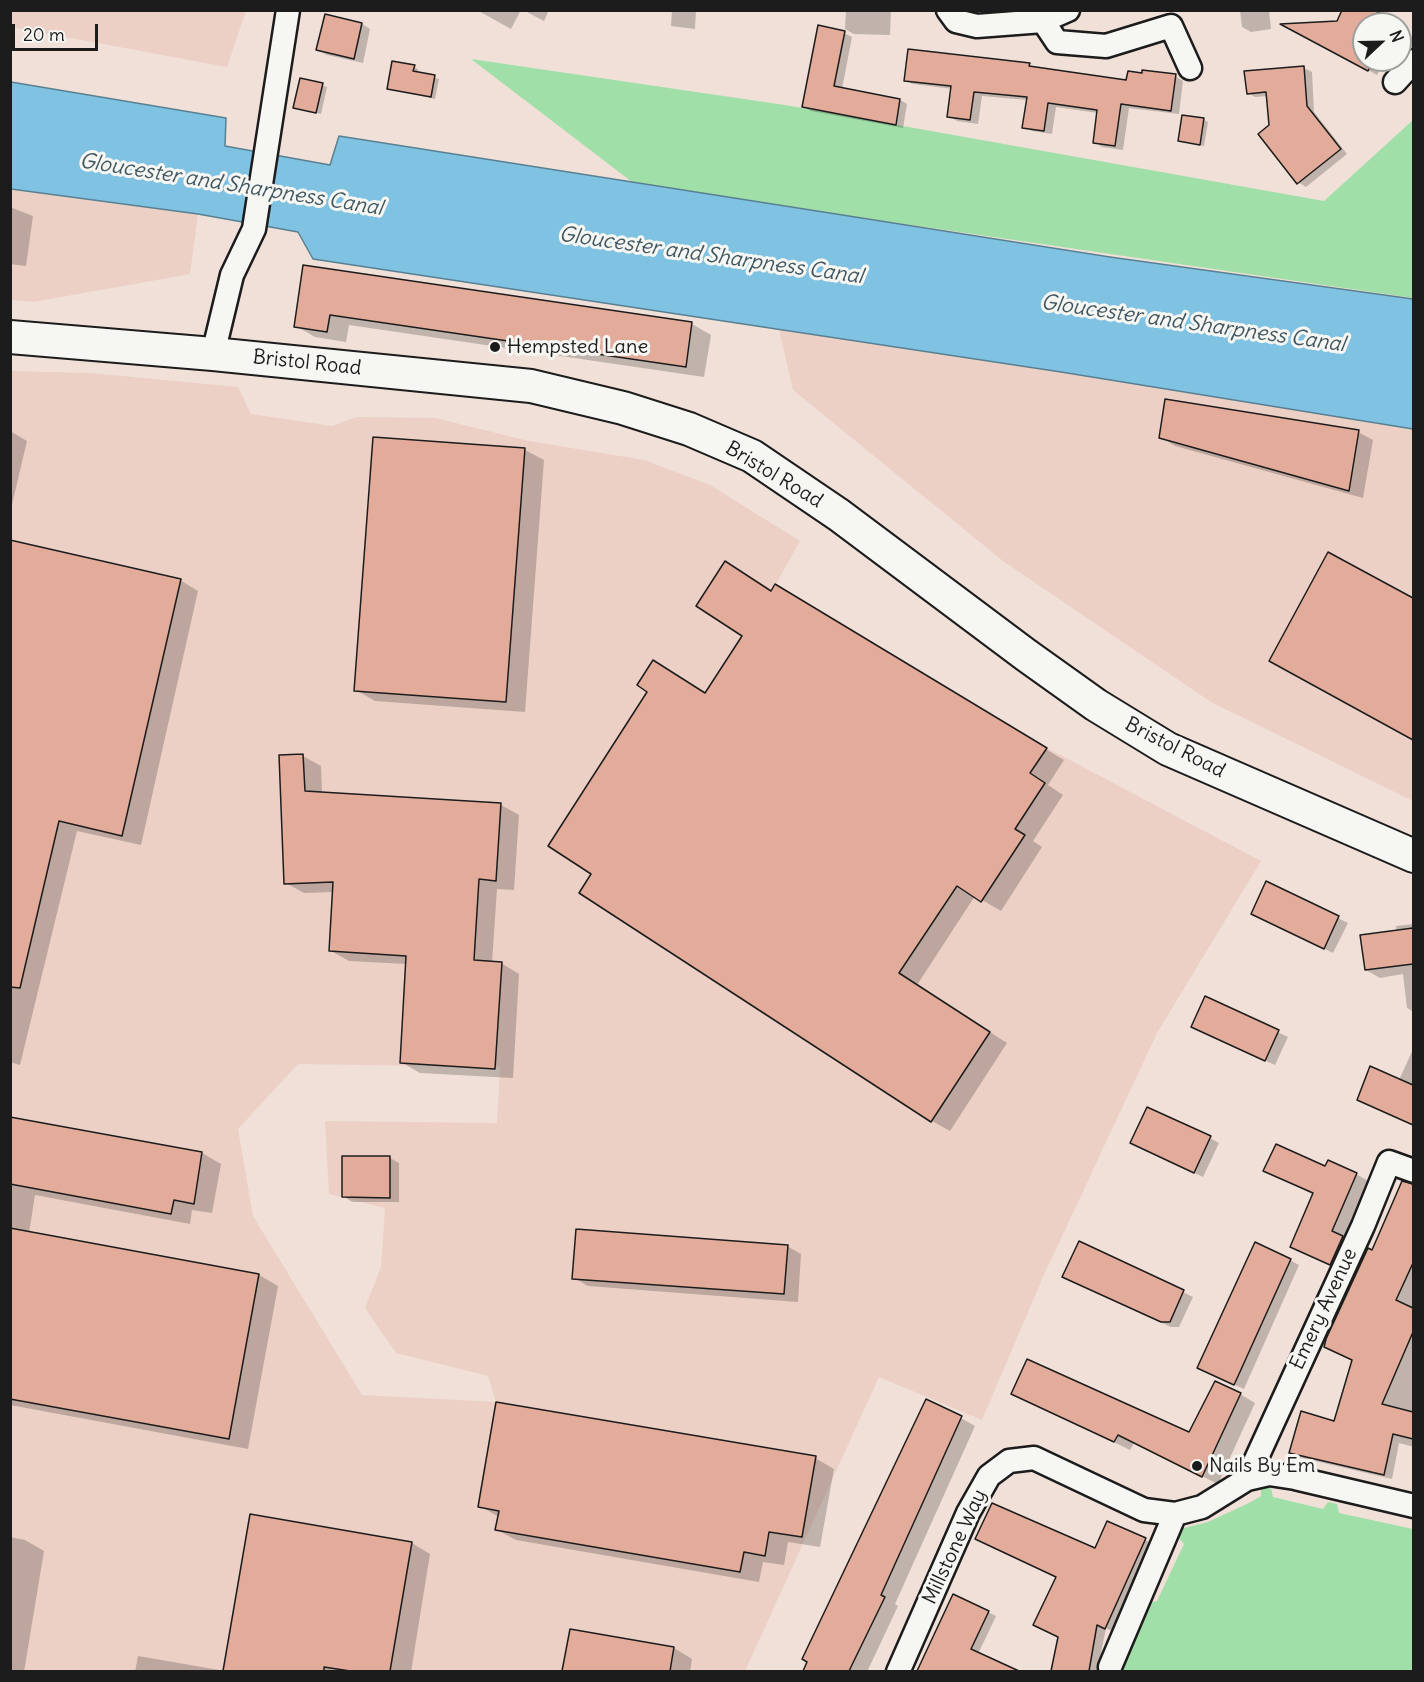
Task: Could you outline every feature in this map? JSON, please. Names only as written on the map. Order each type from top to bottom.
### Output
[{"type":"street","points":[[213,354],[232,275],[254,226],[288,10]]},
{"type":"street","points":[[948,10],[956,21],[978,26],[1043,21],[1068,10]]},
{"type":"street","points":[[1043,21],[1057,42],[1106,46],[1171,26],[1190,68]]},
{"type":"street","points":[[1395,82],[1413,61]]},
{"type":"street","name":"Bristol Road","points":[[10,337],[213,354],[531,386],[623,408],[689,429],[752,456],[839,515],[1096,705],[1168,749],[1413,856]]},
{"type":"street","name":"Emery Avenue","points":[[1247,1479],[1363,1226],[1389,1162],[1413,1171]]},
{"type":"street","name":"Millstone Way","points":[[898,1671],[968,1513],[989,1476],[1009,1461],[1034,1458],[1144,1510],[1175,1514],[1202,1507],[1247,1479],[1269,1474],[1296,1478],[1413,1506]]},
{"type":"street","points":[[1110,1667],[1175,1514]]},
{"type":"shaded area","points":[[10,11],[246,11],[227,67],[11,27]]},
{"type":"shaded area","points":[[11,189],[198,214],[190,274],[34,302],[11,300]]},
{"type":"shaded area","points":[[778,325],[1413,428],[1413,801],[1211,702],[1003,561],[793,390]]},
{"type":"shaded area","points":[[11,371],[91,373],[238,387],[251,414],[332,426],[357,417],[435,418],[529,441],[644,460],[710,485],[800,541],[776,584],[1047,748],[1261,861],[1157,1033],[1043,1277],[982,1420],[879,1377],[745,1671],[11,1672]],"holes":[[[298,1064],[500,1067],[497,1123],[325,1121],[329,1194],[385,1208],[381,1267],[365,1308],[396,1353],[488,1376],[496,1402],[362,1395],[253,1216],[238,1129]]]},
{"type":"green space","points":[[471,59],[785,105],[1324,201],[1413,120],[1413,298],[636,185]]},
{"type":"green space","points":[[1261,1487],[1271,1488],[1273,1497],[1323,1509],[1328,1502],[1337,1504],[1339,1513],[1413,1529],[1413,1671],[1119,1672],[1148,1603],[1157,1601],[1184,1544],[1177,1536],[1180,1529],[1208,1522],[1251,1502],[1261,1496]]},
{"type":"water","name":"Gloucester and Sharpness Canal","points":[[11,82],[226,118],[225,146],[330,165],[339,136],[1110,257],[1413,299],[1413,429],[1061,372],[313,259],[298,232],[198,214],[11,189]]},
{"type":"building","points":[[1342,10],[1378,12],[1352,12],[1352,62],[1280,24],[1337,21]]},
{"type":"building","points":[[325,14],[362,23],[354,59],[316,50]]},
{"type":"building","points":[[818,25],[845,31],[834,86],[900,99],[896,125],[802,107]]},
{"type":"building","points":[[908,49],[1030,63],[1029,66],[1126,80],[1128,71],[1142,73],[1142,70],[1176,74],[1171,111],[1121,104],[1115,146],[1093,143],[1097,110],[1048,103],[1044,131],[1022,128],[1027,97],[974,92],[970,120],[947,117],[951,86],[904,81]]},
{"type":"building","points":[[392,61],[415,65],[413,71],[435,75],[431,97],[387,89]]},
{"type":"building","points":[[1304,66],[1307,106],[1341,149],[1297,184],[1258,134],[1269,125],[1266,92],[1247,94],[1244,71]]},
{"type":"building","points":[[300,78],[323,83],[316,113],[293,108]]},
{"type":"building","points":[[1182,115],[1204,118],[1200,145],[1178,141]]},
{"type":"building","points":[[303,265],[692,322],[686,367],[330,315],[327,332],[294,327]]},
{"type":"building","points":[[1165,399],[1359,430],[1349,491],[1159,438]]},
{"type":"building","points":[[373,437],[525,448],[506,702],[354,691]]},
{"type":"building","points":[[10,540],[181,579],[122,836],[59,821],[20,988],[10,987]]},
{"type":"building","points":[[1328,552],[1413,598],[1413,740],[1269,661]]},
{"type":"building","points":[[725,561],[771,591],[775,584],[1047,748],[1030,773],[1045,783],[1015,829],[1025,835],[981,902],[957,886],[899,973],[990,1032],[931,1122],[579,893],[591,874],[548,846],[647,692],[637,685],[653,660],[705,693],[742,636],[696,606]]},
{"type":"building","points":[[303,754],[305,791],[501,803],[496,881],[479,879],[474,960],[502,962],[495,1069],[400,1063],[406,956],[329,951],[333,882],[284,884],[279,755]]},
{"type":"building","points":[[1266,881],[1339,916],[1324,949],[1251,914]]},
{"type":"building","points":[[1413,928],[1413,964],[1365,970],[1360,935]]},
{"type":"building","points":[[1205,996],[1279,1030],[1265,1061],[1191,1027]]},
{"type":"building","points":[[1370,1066],[1413,1085],[1413,1125],[1357,1100]]},
{"type":"building","points":[[1147,1107],[1211,1136],[1194,1173],[1130,1143]]},
{"type":"building","points":[[10,1117],[202,1152],[194,1204],[174,1200],[171,1214],[10,1184]]},
{"type":"building","points":[[1276,1144],[1325,1166],[1328,1160],[1357,1173],[1332,1231],[1343,1236],[1330,1265],[1290,1247],[1313,1193],[1263,1171]]},
{"type":"building","points":[[342,1156],[390,1156],[390,1198],[342,1197]]},
{"type":"building","points":[[1402,1181],[1413,1184],[1413,1263],[1396,1300],[1413,1308],[1413,1332],[1382,1404],[1413,1412],[1413,1439],[1393,1434],[1384,1475],[1289,1453],[1301,1411],[1334,1421],[1352,1360],[1324,1347],[1326,1339],[1368,1248],[1372,1250]]},
{"type":"building","points":[[10,1228],[259,1274],[229,1439],[10,1399]]},
{"type":"building","points":[[576,1229],[788,1245],[784,1294],[572,1279]]},
{"type":"building","points":[[1079,1241],[1184,1290],[1170,1322],[1161,1322],[1062,1277]]},
{"type":"building","points":[[1255,1242],[1291,1259],[1234,1385],[1197,1368]]},
{"type":"building","points":[[1027,1359],[1189,1432],[1215,1381],[1241,1393],[1202,1477],[1118,1435],[1114,1442],[1011,1394]]},
{"type":"building","points":[[926,1399],[962,1416],[881,1595],[885,1597],[849,1671],[803,1671],[807,1662],[802,1659]]},
{"type":"building","points":[[496,1402],[816,1456],[802,1537],[769,1532],[765,1556],[744,1552],[740,1572],[495,1530],[499,1511],[478,1507]]},
{"type":"building","points":[[992,1503],[1095,1548],[1107,1521],[1146,1538],[1105,1629],[1097,1625],[1089,1671],[1051,1671],[1058,1637],[1033,1625],[1056,1577],[975,1539]]},
{"type":"building","points":[[250,1514],[412,1542],[390,1671],[350,1671],[324,1667],[324,1671],[223,1671]]},
{"type":"building","points":[[953,1594],[989,1611],[971,1649],[1019,1671],[917,1671]]},
{"type":"building","points":[[570,1629],[674,1647],[670,1671],[562,1671]]},
{"type":"place","name":"Hempsted Lane","points":[[495,347]]},
{"type":"place","name":"Nails By Em","points":[[1197,1466]]}]
